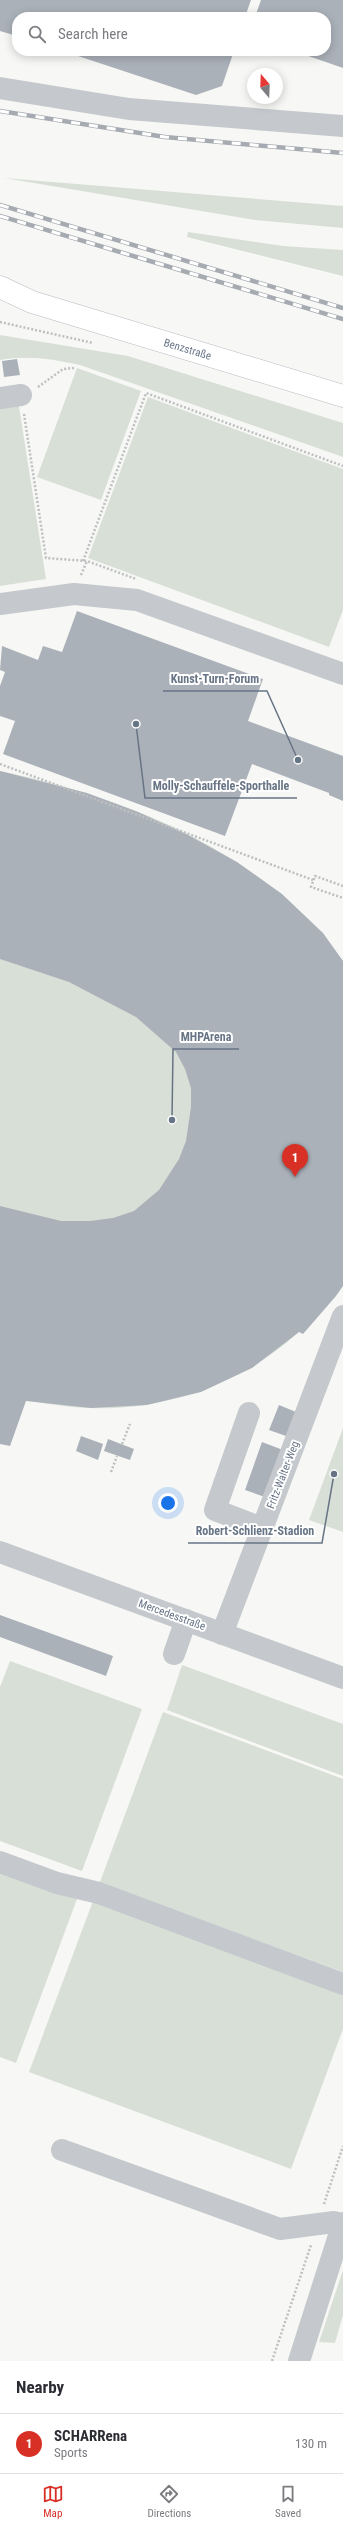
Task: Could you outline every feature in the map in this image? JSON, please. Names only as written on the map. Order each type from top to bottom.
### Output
[{"type":"main road","name":"Benzstraße","points":[[0,287],[32,302],[343,396]]},
{"type":"main road","name":"Benzstraße","points":[[0,298],[32,302]]},
{"type":"street","points":[[0,88],[129,109],[343,126]]},
{"type":"street","points":[[0,604],[74,594],[137,600],[343,674]]},
{"type":"street","name":"Fritz-Walter-Weg","points":[[222,1634],[343,1316]]},
{"type":"street","points":[[249,1413],[215,1510],[262,1528]]},
{"type":"street","name":"Mercedesstraße","points":[[0,1552],[343,1678]]},
{"type":"street","points":[[174,1654],[186,1620]]},
{"type":"street","points":[[0,1862],[57,1883],[99,1893],[343,1984]]},
{"type":"street","points":[[62,2150],[280,2229],[334,2222],[343,2224],[299,2361]]},
{"type":"path","points":[[0,322],[96,344]]},
{"type":"path","points":[[74,368],[63,369],[30,392],[10,397],[46,558],[83,561],[139,580]]},
{"type":"path","points":[[83,561],[146,394],[343,466]]},
{"type":"path","points":[[0,764],[313,880]]},
{"type":"path","points":[[343,886],[315,876],[311,886],[343,898]]},
{"type":"path","points":[[122,1444],[130,1424]]},
{"type":"path","points":[[111,1472],[117,1456]]},
{"type":"path","points":[[272,2361],[343,2146]]},
{"type":"shaded area","points":[[4,178],[343,206],[343,228],[255,220]]},
{"type":"shaded area","points":[[188,232],[283,246],[343,250],[343,276],[187,237]]},
{"type":"shaded area","points":[[0,335],[128,356],[343,423],[343,457],[80,365],[40,358],[0,360]]},
{"type":"shaded area","points":[[77,368],[141,391],[101,500],[37,477]]},
{"type":"shaded area","points":[[148,397],[343,469],[343,610],[329,647],[88,558]]},
{"type":"shaded area","points":[[18,400],[46,579],[0,586],[0,403]]},
{"type":"shaded area","points":[[0,771],[48,782],[96,796],[144,814],[190,835],[234,860],[274,889],[311,923],[343,961],[343,1279],[321,1309],[295,1335],[266,1358],[234,1376],[199,1391],[164,1401],[127,1407],[90,1408],[56,1405],[0,1395]]},
{"type":"shaded area","points":[[343,1428],[343,1532],[309,1520]]},
{"type":"shaded area","points":[[10,1661],[142,1709],[82,1871],[0,1841],[0,1687]]},
{"type":"shaded area","points":[[182,1665],[343,1724],[343,1776],[167,1710]]},
{"type":"shaded area","points":[[163,1712],[343,1779],[343,1972],[100,1882]]},
{"type":"shaded area","points":[[0,1871],[77,1899],[16,2063],[0,2057]]},
{"type":"shaded area","points":[[93,1901],[343,1993],[343,2029],[291,2169],[29,2072]]},
{"type":"shaded area","points":[[343,2270],[343,2315],[335,2343],[319,2342]]},
{"type":"building","points":[[0,0],[251,0],[247,12],[12,12],[12,35],[0,31]]},
{"type":"building","points":[[261,0],[343,0],[343,68],[308,56],[331,56],[331,12],[257,12]]},
{"type":"building","points":[[78,56],[232,56],[222,86],[196,95]]},
{"type":"building","points":[[17,359],[20,375],[4,377],[2,361]]},
{"type":"building","points":[[77,611],[263,679],[248,721],[343,756],[343,801],[329,795],[329,793],[252,764],[225,836],[3,754],[15,721],[0,716],[0,686],[5,672],[0,670],[2,646],[38,660],[43,646],[62,652]]},
{"type":"building","points":[[0,771],[87,793],[138,812],[188,835],[237,862],[282,894],[323,933],[343,961],[343,1286],[303,1334],[299,1332],[252,1368],[201,1392],[147,1405],[91,1408],[26,1401],[10,1446],[0,1444],[0,1206],[61,1221],[90,1221],[113,1218],[134,1211],[159,1190],[179,1159],[186,1141],[191,1107],[191,1088],[185,1069],[176,1052],[136,1017],[69,982],[0,959]]},
{"type":"building","points":[[279,1405],[296,1412],[286,1436],[269,1430]]},
{"type":"building","points":[[81,1436],[103,1444],[98,1460],[76,1451]]},
{"type":"building","points":[[108,1439],[134,1449],[130,1460],[104,1451]]},
{"type":"building","points":[[262,1442],[283,1450],[265,1497],[245,1490]]},
{"type":"building","points":[[0,1615],[113,1656],[106,1676],[0,1637]]},
{"type":"railway","points":[[0,111],[165,137],[343,153]]},
{"type":"railway","points":[[0,205],[343,308]]},
{"type":"railway","points":[[0,216],[343,319]]},
{"type":"place","name":"Molly-Schauffele-Sporthalle","points":[[136,724]]},
{"type":"place","name":"Kunst-Turn-Forum","points":[[298,760]]},
{"type":"place","name":"MHPArena","points":[[172,1120]]},
{"type":"place","name":"SCHARRena","points":[[295,1177]]},
{"type":"place","name":"Robert-Schlienz-Stadion","points":[[334,1474]]}]
